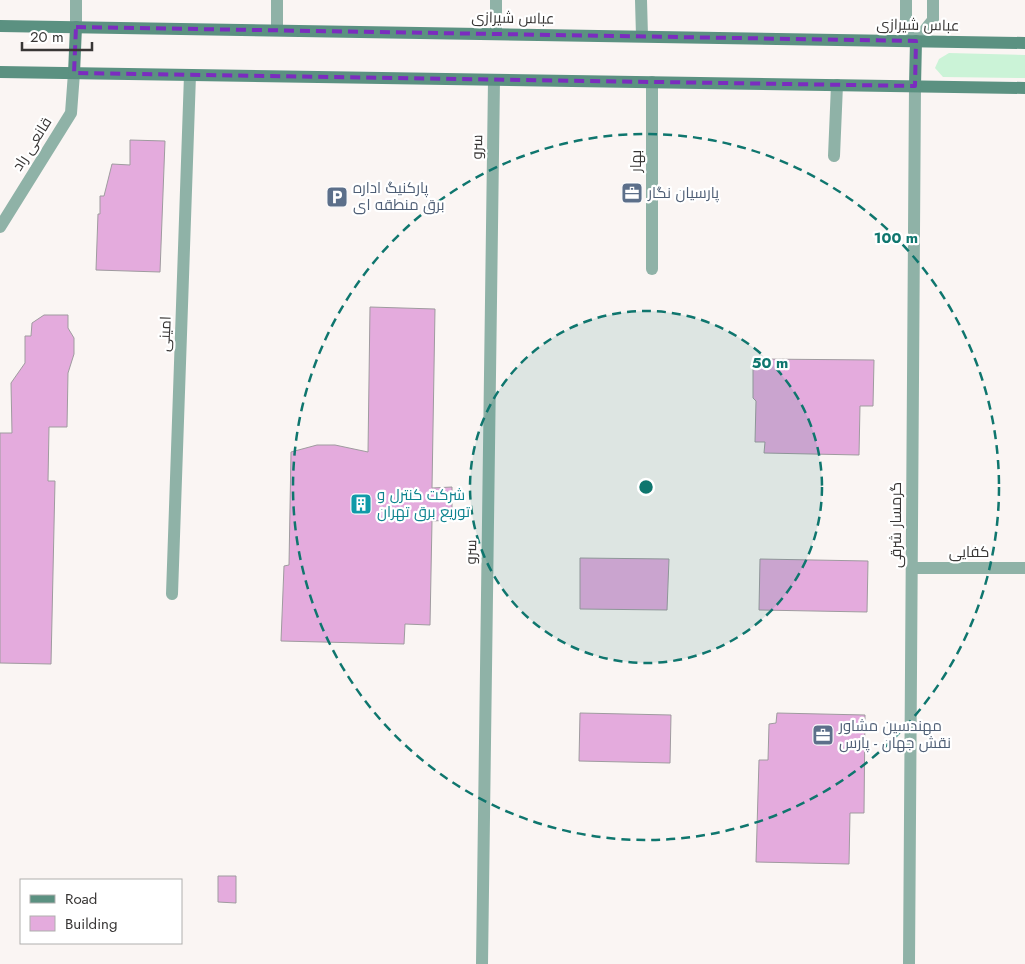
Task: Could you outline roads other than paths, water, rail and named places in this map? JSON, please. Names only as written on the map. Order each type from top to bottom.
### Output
[{"type":"main road","name":"عباس شیرازی","points":[[0,26],[1025,43]]},
{"type":"main road","points":[[74,73],[76,27]]},
{"type":"main road","points":[[915,86],[916,41]]},
{"type":"main road","points":[[0,72],[1025,88]]},
{"type":"street","points":[[76,0],[76,27]]},
{"type":"street","points":[[277,0],[278,30]]},
{"type":"street","points":[[496,0],[496,34]]},
{"type":"street","points":[[641,0],[642,36]]},
{"type":"street","points":[[906,0],[906,21],[916,41],[932,20],[933,0]]},
{"type":"street","name":"قانعی‌ راد","points":[[0,227],[71,113],[74,73]]},
{"type":"street","name":"امینی","points":[[172,594],[190,75]]},
{"type":"street","name":"سرو","points":[[482,964],[494,80]]},
{"type":"street","name":"بهار","points":[[652,82],[652,270]]},
{"type":"street","points":[[834,156],[837,85]]},
{"type":"street","name":"گرمسار شرقی","points":[[909,964],[915,86]]},
{"type":"street","name":"کفایی","points":[[912,568],[1025,568]]},
{"type":"place","name":"پارسیان نگار","points":[[632,193]]},
{"type":"place","name":"پارکنیگ اداره برق منطقه ای","points":[[337,197]]},
{"type":"place","name":"شرکت کنترل و توریع برق تهران","points":[[361,504]]},
{"type":"place","name":"مهندسین مشاور نقش جهان - پارس","points":[[823,735]]}]
